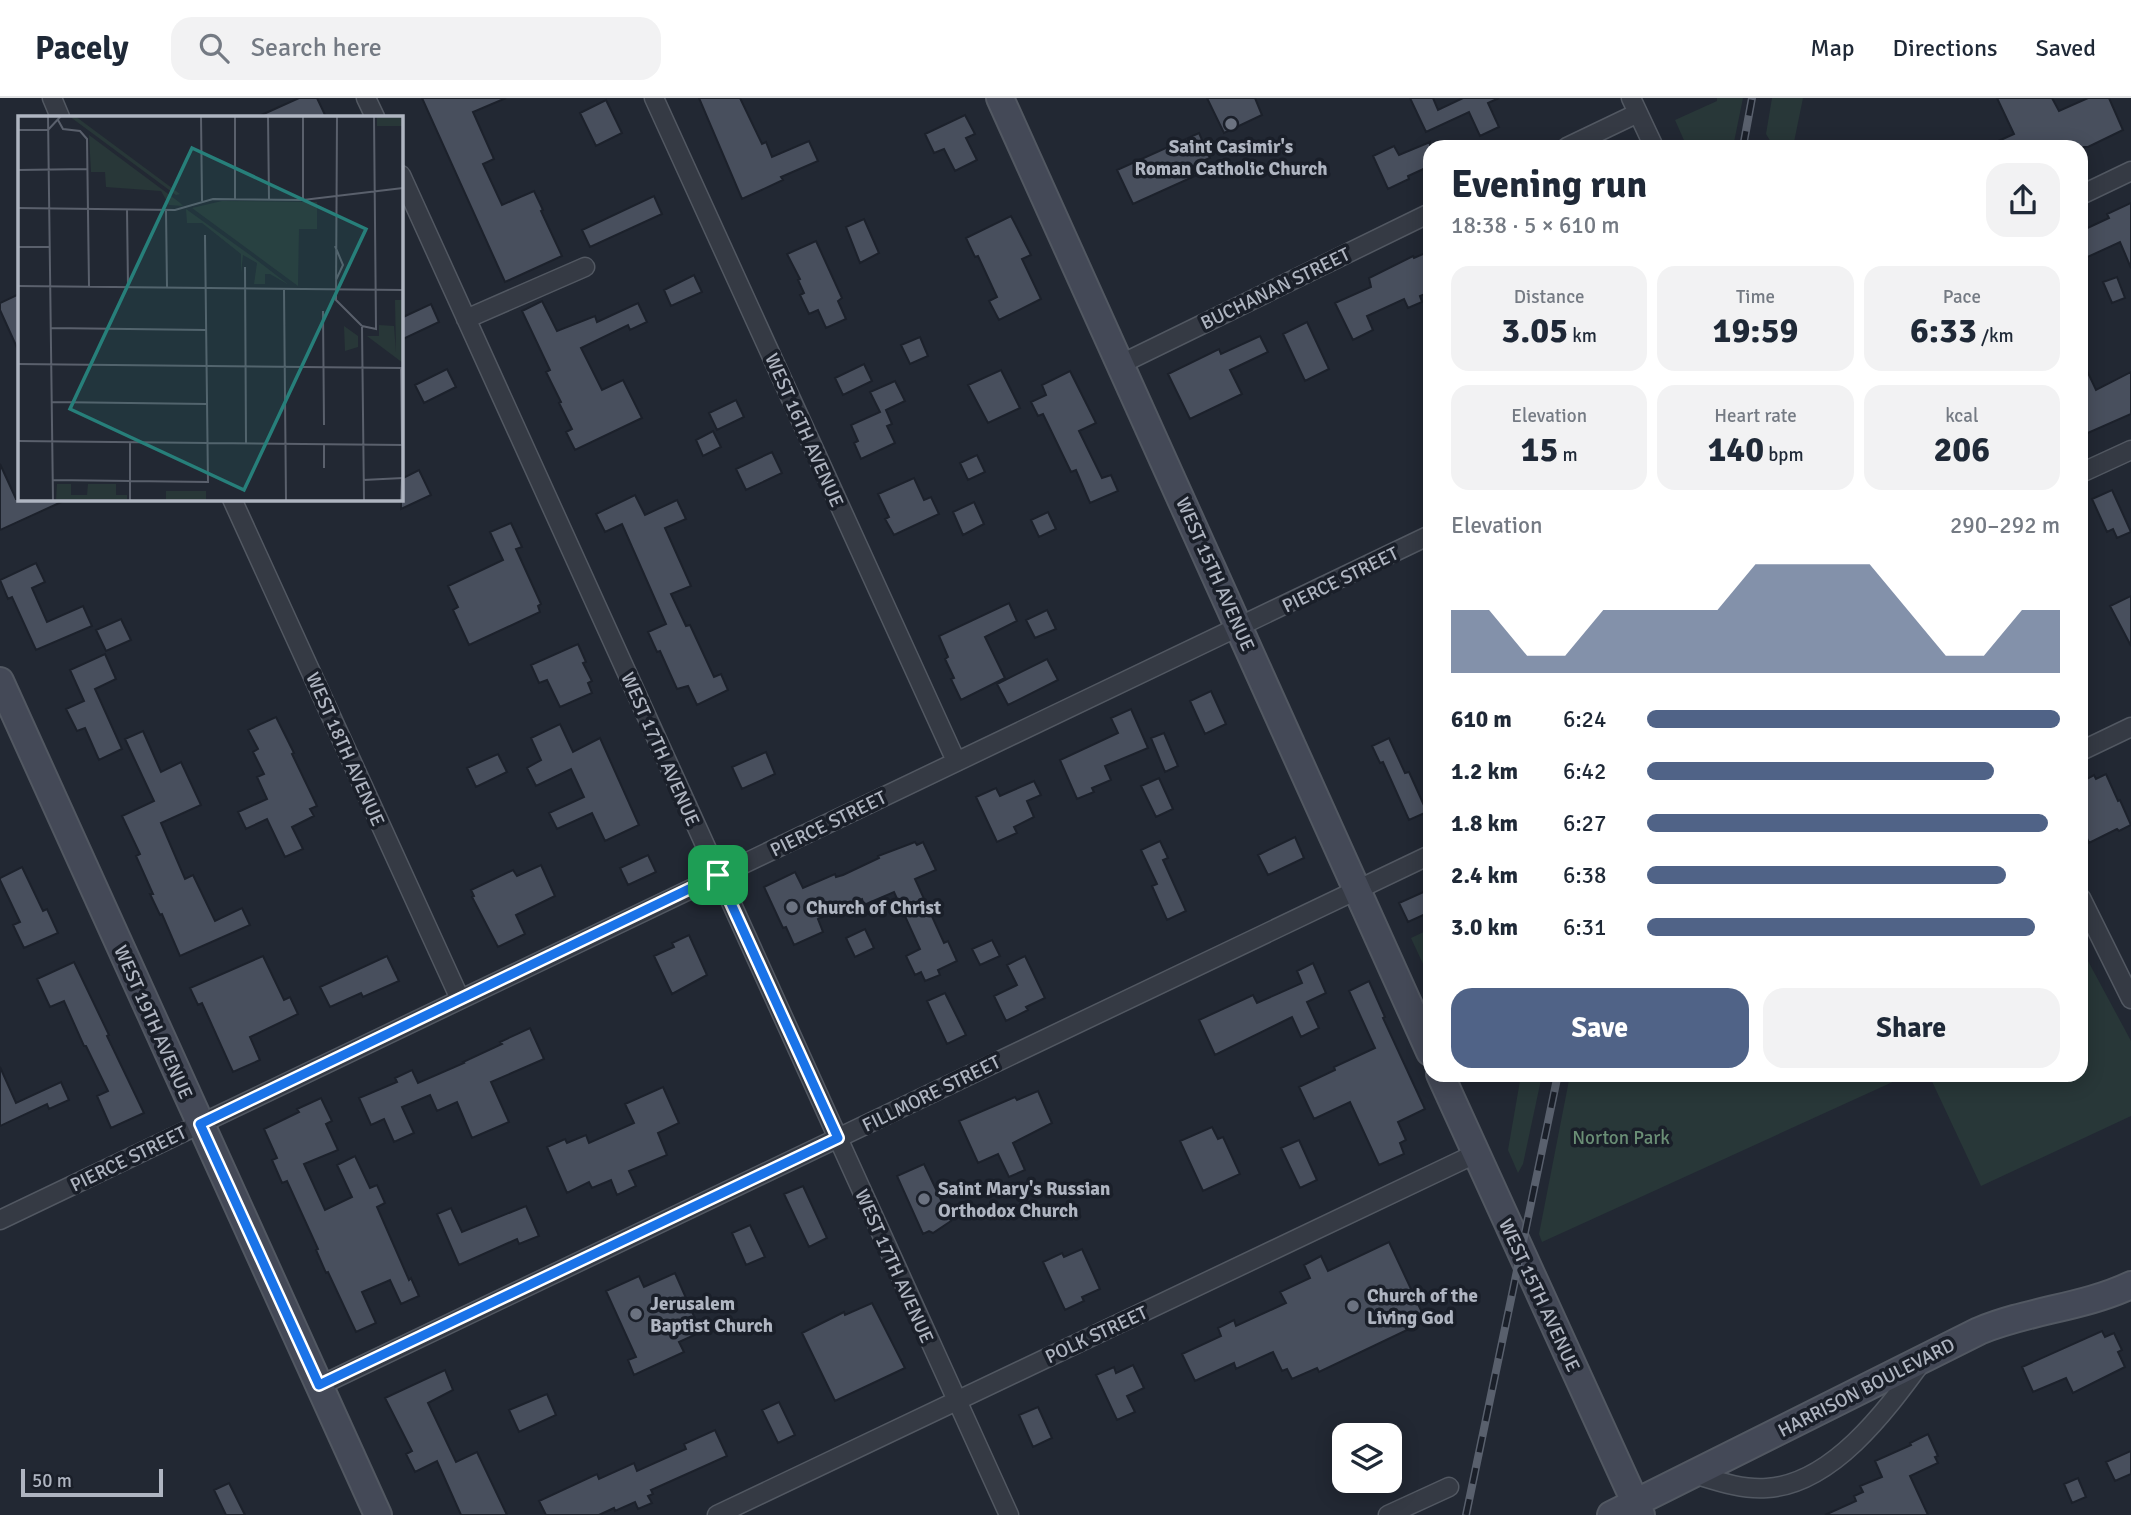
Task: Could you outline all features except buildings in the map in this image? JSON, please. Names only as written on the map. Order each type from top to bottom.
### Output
[{"type":"main road","name":"WEST 15TH AVENUE","points":[[1004,99],[1423,1036]]},
{"type":"main road","name":"WEST 19TH AVENUE","points":[[0,681],[378,1515]]},
{"type":"main road","name":"WEST 15TH AVENUE","points":[[1444,1082],[1638,1509]]},
{"type":"main road","name":"HARRISON BOULEVARD","points":[[1611,1515],[1638,1509],[1694,1474],[1924,1358],[2006,1320],[2093,1301],[2131,1285]]},
{"type":"street","points":[[52,98],[60,116]]},
{"type":"street","points":[[366,98],[375,116]]},
{"type":"street","name":"WEST 16TH AVENUE","points":[[654,98],[956,761]]},
{"type":"street","points":[[1579,140],[1635,106],[1651,140]]},
{"type":"street","points":[[2088,192],[2131,171]]},
{"type":"street","name":"WEST 17TH AVENUE","points":[[402,177],[1009,1515]]},
{"type":"street","name":"BUCHANAN STREET","points":[[1121,363],[1423,216]]},
{"type":"street","points":[[466,319],[585,267]]},
{"type":"street","points":[[2088,470],[2131,450]]},
{"type":"street","name":"WEST 18TH AVENUE","points":[[232,500],[460,999]]},
{"type":"street","name":"PIERCE STREET","points":[[0,1220],[1423,539]]},
{"type":"street","points":[[2088,748],[2131,727]]},
{"type":"street","name":"FILLMORE STREET","points":[[319,1385],[1423,858]]},
{"type":"street","points":[[2088,912],[2131,999]]},
{"type":"street","name":"POLK STREET","points":[[718,1515],[1475,1154]]},
{"type":"street","points":[[1694,1474],[1731,1484],[1765,1489],[1802,1481],[1817,1474],[1887,1408],[1924,1358]]},
{"type":"street","points":[[1388,1515],[1449,1487]]},
{"type":"green space","points":[[1717,98],[1743,98],[1734,140],[1684,140],[1675,120],[1717,101]]},
{"type":"green space","points":[[1772,98],[1803,98],[1794,140],[1770,140],[1766,134]]},
{"type":"green space","points":[[1423,932],[1423,964],[1411,938]]},
{"type":"green space","points":[[2088,961],[2131,1041],[2131,1116],[1981,1186],[1932,1082],[2088,1082]]},
{"type":"green space","points":[[1520,1082],[1541,1082],[1523,1164],[1518,1173],[1508,1150]]},
{"type":"green space","name":"Norton Park","points":[[1568,1082],[1893,1082],[1542,1242],[1539,1234]]},
{"type":"railway","points":[[1744,140],[1752,98]]},
{"type":"railway","points":[[1466,1515],[1556,1082]]},
{"type":"place","name":"Saint Casimir's Roman Catholic Church","points":[[1231,124]]},
{"type":"place","name":"Church of Christ","points":[[792,907]]},
{"type":"place","name":"Saint Mary's Russian Orthodox Church","points":[[924,1199]]},
{"type":"place","name":"Church of the Living God","points":[[1353,1306]]},
{"type":"place","name":"Jerusalem Baptist Church","points":[[636,1314]]},
{"type":"route","points":[[718,875],[838,1138],[319,1385],[200,1124],[718,875]]}]
